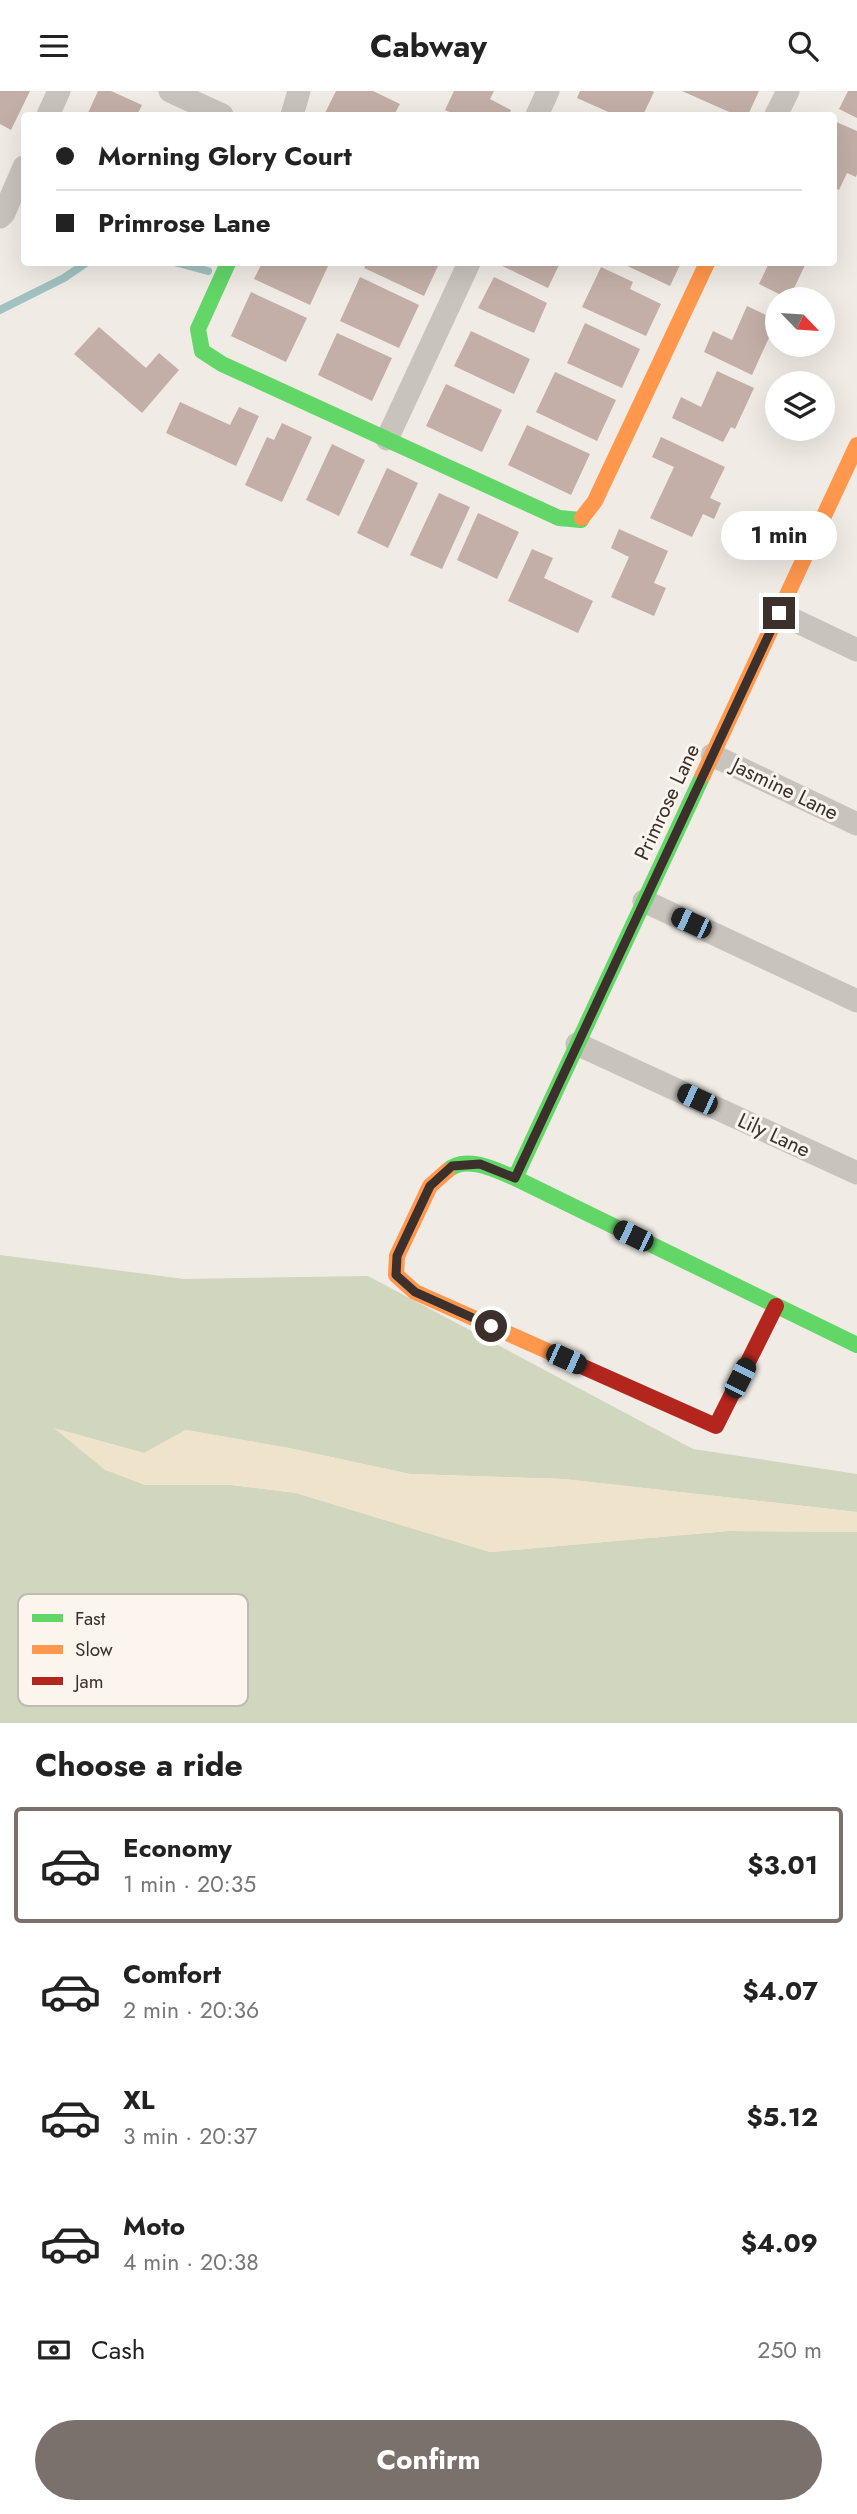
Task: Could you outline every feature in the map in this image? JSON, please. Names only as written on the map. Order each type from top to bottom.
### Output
[{"type":"street","points":[[49,112],[59,91]]},
{"type":"street","points":[[170,91],[216,112]]},
{"type":"street","points":[[293,112],[299,91]]},
{"type":"street","points":[[538,112],[548,91]]},
{"type":"street","points":[[778,112],[788,91]]},
{"type":"street","points":[[0,217],[21,174]]},
{"type":"street","points":[[227,266],[198,329],[202,351],[222,364],[559,518],[581,520],[595,501],[706,266]]},
{"type":"street","points":[[387,439],[468,266]]},
{"type":"street","name":"Primrose Lane","points":[[515,1178],[779,613],[850,479],[857,445]]},
{"type":"street","points":[[779,613],[857,650]]},
{"type":"street","name":"Jasmine Lane","points":[[712,755],[857,824]]},
{"type":"street","points":[[644,901],[857,1000]]},
{"type":"street","name":"Lily Lane","points":[[577,1044],[857,1173]]},
{"type":"street","points":[[776,1306],[716,1426],[415,1292],[396,1275],[397,1256],[430,1186],[452,1166],[480,1164],[515,1178],[857,1345]]},
{"type":"green space","points":[[0,1255],[184,1279],[368,1276],[693,1449],[857,1474],[857,1512],[564,1479],[410,1474],[289,1448],[186,1430],[144,1453],[56,1429],[231,1485],[296,1493],[490,1552],[728,1531],[857,1532],[857,1723],[0,1723]]},
{"type":"sand","points":[[54,1428],[144,1453],[186,1430],[289,1448],[410,1474],[564,1479],[857,1512],[857,1532],[728,1531],[490,1552],[296,1493],[231,1485],[145,1485],[105,1470]]},
{"type":"building","points":[[0,91],[30,91],[11,130],[0,124]]},
{"type":"building","points":[[98,91],[111,91],[142,105],[138,112],[88,112]]},
{"type":"building","points":[[336,91],[373,91],[400,104],[396,112],[326,112]]},
{"type":"building","points":[[454,91],[494,91],[490,99],[511,110],[449,112],[445,110]]},
{"type":"building","points":[[580,91],[654,92],[644,112],[608,112],[577,98]]},
{"type":"building","points":[[682,91],[759,91],[749,112],[729,112]]},
{"type":"building","points":[[848,91],[857,91],[857,118],[839,109]]},
{"type":"building","points":[[837,122],[857,131],[857,174],[856,177],[847,173],[839,190]]},
{"type":"building","points":[[260,266],[328,266],[310,305],[254,279]]},
{"type":"building","points":[[365,266],[438,266],[424,296],[364,268]]},
{"type":"building","points":[[502,266],[559,266],[548,288]]},
{"type":"building","points":[[627,266],[680,266],[670,286]]},
{"type":"building","points":[[768,266],[805,266],[795,287],[765,287],[759,284]]},
{"type":"building","points":[[601,267],[633,282],[630,289],[661,304],[646,336],[582,307]]},
{"type":"building","points":[[360,277],[419,305],[399,348],[340,321]]},
{"type":"building","points":[[494,277],[547,303],[534,333],[478,308]]},
{"type":"building","points":[[251,292],[307,318],[286,362],[231,336]]},
{"type":"building","points":[[747,306],[765,314],[765,346],[752,375],[704,352],[713,331],[732,340]]},
{"type":"building","points":[[585,323],[640,349],[622,388],[567,363]]},
{"type":"building","points":[[99,327],[146,368],[159,353],[179,370],[142,413],[74,354]]},
{"type":"building","points":[[471,331],[530,359],[514,394],[454,366]]},
{"type":"building","points":[[337,333],[392,358],[372,401],[318,375]]},
{"type":"building","points":[[717,371],[754,388],[735,429],[731,427],[723,442],[672,418],[681,397],[701,407]]},
{"type":"building","points":[[555,372],[616,400],[597,441],[536,412]]},
{"type":"building","points":[[446,384],[502,410],[482,452],[426,426]]},
{"type":"building","points":[[180,402],[230,425],[239,407],[259,416],[236,466],[166,433]]},
{"type":"building","points":[[282,423],[312,437],[282,502],[245,485],[267,437],[274,440]]},
{"type":"building","points":[[527,425],[590,454],[571,495],[508,465]]},
{"type":"building","points":[[661,437],[725,467],[710,498],[721,503],[714,519],[703,514],[692,537],[650,518],[674,467],[652,457]]},
{"type":"building","points":[[332,444],[365,460],[339,516],[306,500]]},
{"type":"building","points":[[387,468],[418,483],[388,548],[357,533]]},
{"type":"building","points":[[439,493],[470,507],[442,569],[410,555]]},
{"type":"building","points":[[478,513],[519,532],[497,579],[457,560]]},
{"type":"building","points":[[619,529],[668,551],[654,583],[666,588],[654,616],[611,597],[629,557],[611,548]]},
{"type":"building","points":[[532,549],[553,558],[544,578],[593,601],[578,633],[508,601]]},
{"type":"waterway","points":[[0,310],[64,278],[82,266]]},
{"type":"waterway","points":[[189,266],[208,271]]},
{"type":"traffic: fast","points":[[227,266],[198,329],[202,351],[222,364],[559,518],[582,518]]},
{"type":"traffic: fast","points":[[515,1178],[703,775]]},
{"type":"traffic: fast","points":[[447,1171],[454,1166],[471,1164],[507,1175],[857,1345]]},
{"type":"traffic: slow","points":[[582,518],[595,501],[706,266]]},
{"type":"traffic: slow","points":[[703,775],[857,445]]},
{"type":"traffic: slow","points":[[447,1171],[430,1186],[397,1256],[396,1275],[415,1292],[561,1357]]},
{"type":"traffic: jam","points":[[561,1357],[716,1426],[776,1306]]},
{"type":"route","points":[[491,1326],[415,1292],[396,1275],[397,1256],[430,1186],[452,1166],[480,1164],[515,1178],[779,613]]}]
